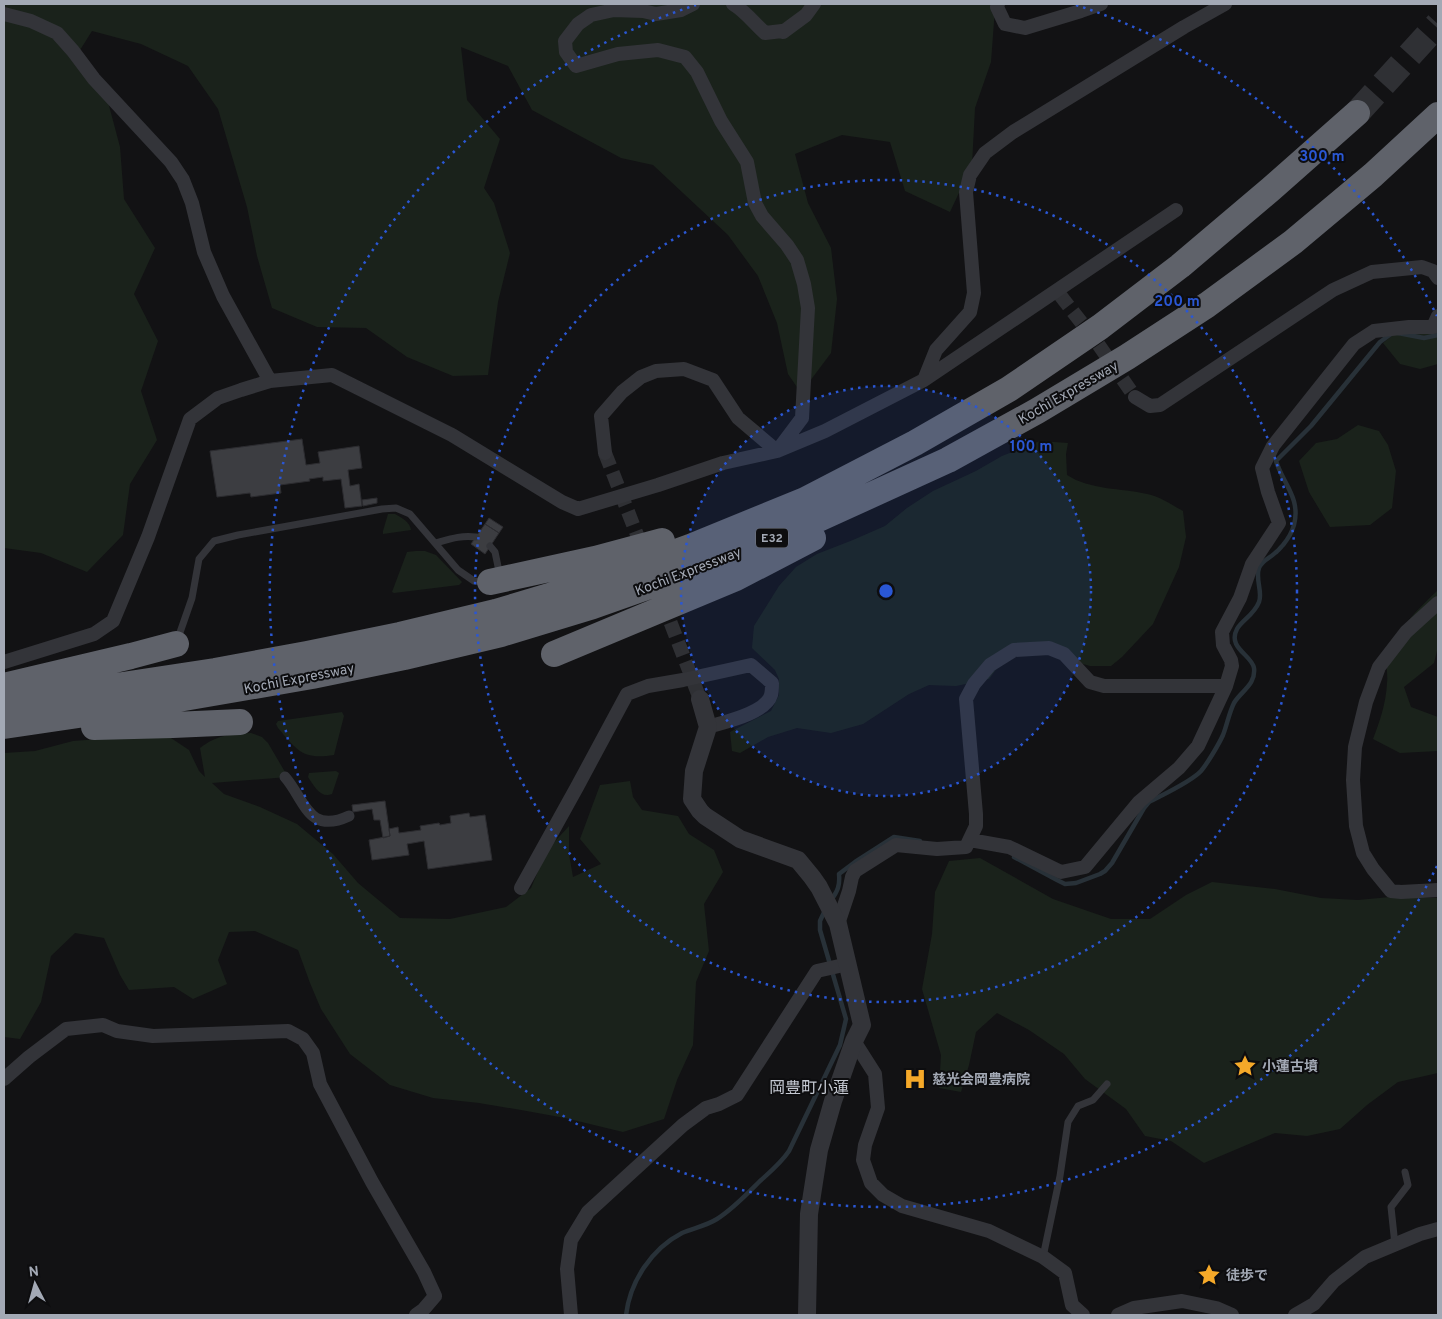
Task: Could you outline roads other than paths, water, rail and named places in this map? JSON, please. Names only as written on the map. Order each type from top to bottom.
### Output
[{"type":"highway","name":"Kochi Expressway","points":[[4,703],[215,671],[298,656],[400,635],[496,612],[586,585],[690,547],[805,500],[915,443],[1009,388],[1107,322],[1195,253],[1271,189],[1356,113]]},
{"type":"highway","name":"Kochi Expressway","points":[[4,726],[312,676],[502,634],[593,606],[695,570],[812,522],[948,460],[1119,362],[1207,305],[1292,242],[1373,175],[1438,115]]},
{"type":"highway","points":[[495,581],[595,559],[684,535],[791,494],[915,443]]},
{"type":"highway","points":[[554,654],[736,578],[822,534],[948,460]]},
{"type":"highway","points":[[4,686],[176,644]]},
{"type":"highway","points":[[4,734],[50,729],[173,726],[240,722]]},
{"type":"street","points":[[693,4],[681,10],[656,14],[643,11],[614,10],[591,15],[578,24],[565,41],[566,52],[576,66],[618,54],[658,50],[685,56],[697,72],[721,121],[747,162],[755,203],[762,216],[787,245],[797,260],[808,308],[802,418],[778,451]]},
{"type":"street","points":[[733,4],[742,9],[765,32],[783,32],[806,15],[814,4]]},
{"type":"street","points":[[998,4],[997,7],[1005,24],[1025,28],[1101,4]]},
{"type":"street","points":[[924,380],[936,350],[970,312],[973,304],[974,293],[966,192],[970,175],[985,153],[1013,132],[1184,27],[1225,4]]},
{"type":"street","points":[[4,14],[31,21],[57,34],[94,78],[171,162],[184,180],[192,203],[204,252],[223,296],[270,382]]},
{"type":"street","points":[[4,662],[94,634],[113,621],[148,537],[190,419],[218,398],[270,382],[332,375],[452,435],[562,502],[578,509],[723,463],[778,451],[825,432],[924,380],[1059,292],[1176,210]]},
{"type":"street","points":[[1135,396],[1150,406],[1160,405],[1333,290],[1372,272],[1422,267],[1433,271],[1438,278]]},
{"type":"street","points":[[835,918],[849,891],[855,871],[896,845],[937,849],[968,843],[1009,847],[1061,872],[1085,867],[1139,802],[1179,768],[1198,746],[1226,686],[1232,666],[1223,645],[1222,632],[1240,598],[1252,564],[1278,523],[1262,468],[1273,446],[1354,344],[1374,331],[1409,327],[1434,327],[1438,316]]},
{"type":"street","points":[[605,453],[601,416],[622,392],[641,377],[656,371],[684,369],[712,380],[738,418],[778,451]]},
{"type":"street","points":[[1438,603],[1406,632],[1379,667],[1366,702],[1355,747],[1353,780],[1356,826],[1364,853],[1373,869],[1391,891],[1438,890]]},
{"type":"street","points":[[968,843],[976,826],[976,814],[966,699],[974,684],[990,666],[1014,650],[1049,648],[1064,654],[1090,682],[1104,686],[1226,686]]},
{"type":"street","points":[[521,888],[578,787],[627,694],[648,686],[752,665],[772,683],[771,696],[762,708],[708,727]]},
{"type":"street","points":[[700,698],[708,727],[694,771],[692,799],[700,811],[740,840],[798,860],[807,870],[824,895],[835,918],[836,967],[862,1025],[854,1041],[833,1101],[819,1150],[809,1214],[807,1315]]},
{"type":"street","points":[[284,777],[306,810],[313,817],[327,822],[349,816]]},
{"type":"street","points":[[571,1315],[567,1269],[570,1240],[588,1212],[683,1125],[706,1108],[737,1095],[817,971],[836,967]]},
{"type":"street","points":[[4,1079],[66,1029],[103,1025],[117,1031],[153,1036],[288,1031],[303,1038],[312,1053],[320,1084],[372,1182],[424,1272],[435,1296],[416,1315]]},
{"type":"street","points":[[854,1041],[875,1074],[878,1108],[865,1145],[864,1160],[871,1183],[884,1195],[902,1206],[989,1231],[1043,1257],[1065,1273],[1072,1304],[1084,1315]]},
{"type":"street","points":[[1295,1315],[1314,1304],[1334,1281],[1365,1257],[1438,1228]]},
{"type":"street","points":[[1118,1315],[1134,1308],[1182,1301],[1216,1308],[1232,1315]]},
{"type":"lane","points":[[176,644],[192,598],[199,559],[214,541],[238,535],[396,508],[410,514],[458,570],[474,581],[495,581],[495,552],[490,546]]},
{"type":"lane","points":[[436,544],[455,537],[476,537]]},
{"type":"lane","points":[[1043,1257],[1060,1176],[1068,1122],[1078,1106],[1094,1100],[1107,1084]]},
{"type":"lane","points":[[1395,1245],[1391,1207],[1408,1185],[1405,1172]]},
{"type":"waterway","points":[[1398,333],[1424,338],[1438,335]]},
{"type":"waterway","points":[[1014,857],[1065,884],[1076,883],[1100,874],[1112,863],[1149,802],[1190,780],[1204,768],[1223,735],[1234,703],[1253,679],[1254,668],[1252,663],[1237,646],[1235,636],[1239,626],[1259,602],[1258,572],[1260,565],[1283,545],[1294,525],[1296,515],[1293,499],[1276,461],[1311,426],[1380,342],[1391,334]]},
{"type":"waterway","points":[[831,900],[838,888],[839,874],[855,862],[894,837],[920,841]]},
{"type":"waterway","points":[[626,1315],[628,1303],[637,1279],[652,1257],[682,1233],[723,1215],[740,1201],[789,1151],[840,1045],[846,1019],[820,930],[820,921],[826,908]]},
{"type":"tunnel","points":[[1357,113],[1438,24]]},
{"type":"tunnel","points":[[1060,295],[1098,344],[1135,397]]},
{"type":"tunnel","points":[[605,453],[643,550]]},
{"type":"tunnel","points":[[663,603],[700,699]]},
{"type":"place","name":"小蓮古墳","points":[[1245,1066]]},
{"type":"place","name":"慈光会岡豊病院","points":[[915,1079]]},
{"type":"place","name":"徒歩で","points":[[1209,1275]]},
{"type":"district","name":"岡豊町小蓮","points":[[809,1087]]}]
